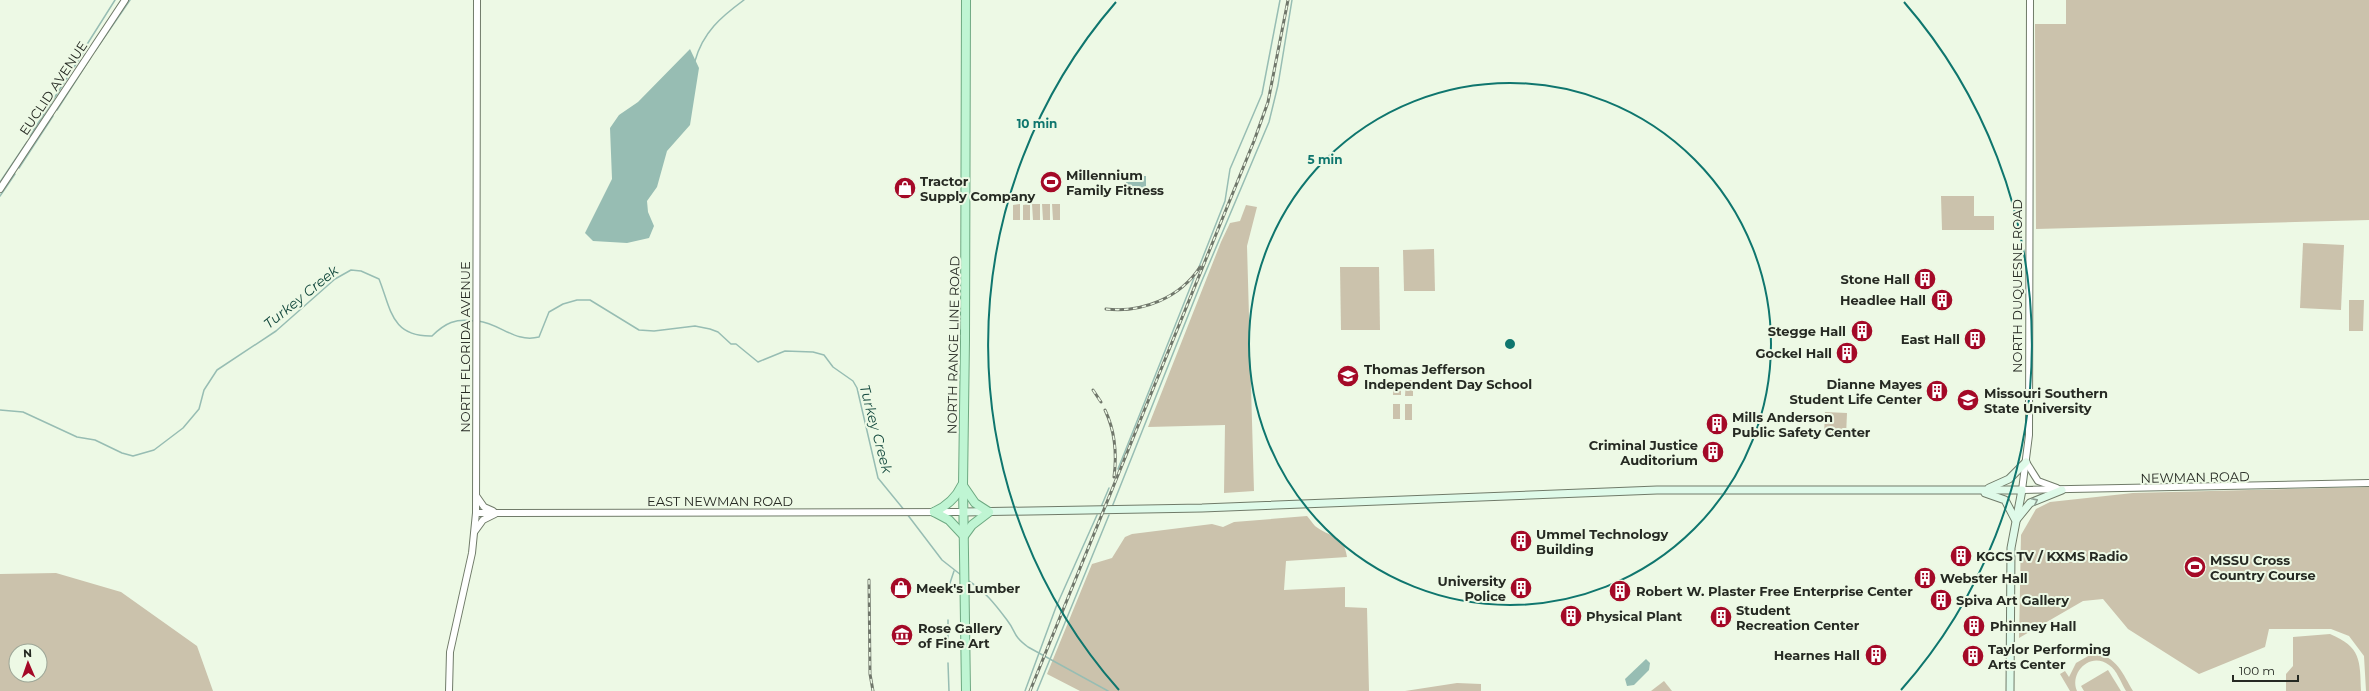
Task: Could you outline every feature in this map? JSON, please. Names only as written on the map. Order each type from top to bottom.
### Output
[{"type":"main road","name":"NORTH RANGE LINE ROAD","points":[[966,0],[966,340],[963,485],[966,597],[966,691]]},
{"type":"main road","points":[[1975,490],[2003,483],[2026,462]]},
{"type":"main road","points":[[963,485],[971,499],[989,512]]},
{"type":"main road","points":[[930,512],[948,504],[957,496],[963,485]]},
{"type":"main road","points":[[964,512],[1202,508],[1657,490],[2022,490]]},
{"type":"main road","points":[[1975,490],[2005,500],[2016,520],[2030,503],[2062,490]]},
{"type":"main road","name":"NORTH DUQUESNE ROAD","points":[[2010,691],[2011,562],[2016,520],[2022,490]]},
{"type":"main road","points":[[930,512],[949,520],[964,536],[972,525],[989,512]]},
{"type":"street","name":"EUCLID AVENUE","points":[[0,189],[125,0]]},
{"type":"street","name":"NORTH FLORIDA AVENUE","points":[[449,691],[450,652],[472,553],[476,513],[475,302],[477,0]]},
{"type":"street","name":"NORTH DUQUESNE ROAD","points":[[2022,490],[2029,435],[2030,0]]},
{"type":"street","points":[[2026,462],[2038,480],[2062,490]]},
{"type":"street","name":"NEWMAN ROAD","points":[[2022,490],[2369,483]]},
{"type":"street","points":[[476,494],[485,508],[502,513]]},
{"type":"street","name":"EAST NEWMAN ROAD","points":[[476,513],[964,512]]},
{"type":"street","points":[[474,532],[486,518],[502,513]]},
{"type":"shaded area","points":[[2066,0],[2369,0],[2369,220],[2036,229],[2035,24],[2066,24]]},
{"type":"shaded area","points":[[1941,196],[1974,196],[1974,216],[1994,216],[1994,230],[1942,230]]},
{"type":"shaded area","points":[[1020,204],[1020,220],[1013,220],[1013,205]]},
{"type":"shaded area","points":[[1030,204],[1030,220],[1023,220],[1023,205]]},
{"type":"shaded area","points":[[1032,204],[1040,204],[1040,220],[1033,220]]},
{"type":"shaded area","points":[[1042,204],[1050,204],[1050,220],[1043,220]]},
{"type":"shaded area","points":[[1052,204],[1060,204],[1060,220],[1053,220]]},
{"type":"shaded area","points":[[1246,205],[1257,207],[1247,246],[1254,491],[1224,493],[1225,425],[1148,427],[1221,242],[1230,223],[1240,221]]},
{"type":"shaded area","points":[[2303,243],[2344,245],[2341,310],[2300,308]]},
{"type":"shaded area","points":[[1434,249],[1435,291],[1404,291],[1403,250]]},
{"type":"shaded area","points":[[1340,267],[1379,267],[1380,330],[1341,330]]},
{"type":"shaded area","points":[[2349,300],[2364,300],[2363,331],[2349,331]]},
{"type":"shaded area","points":[[1394,380],[1401,380],[1401,395],[1393,395]]},
{"type":"shaded area","points":[[1406,380],[1413,380],[1413,396],[1405,396]]},
{"type":"shaded area","points":[[1393,404],[1400,404],[1400,419],[1393,419]]},
{"type":"shaded area","points":[[1405,404],[1412,404],[1412,420],[1405,420]]},
{"type":"shaded area","points":[[1825,412],[1847,413],[1846,436],[1824,435]]},
{"type":"shaded area","name":"MSSU Cross Country Course","points":[[2369,487],[2369,691],[2366,691],[2364,656],[2349,636],[2331,629],[2269,629],[2265,647],[2199,674],[2128,629],[2103,599],[2083,601],[2019,638],[2021,535],[2036,509],[2050,502],[2133,493]]},
{"type":"shaded area","points":[[1307,516],[1315,526],[1340,540],[1343,544],[1347,557],[1286,561],[1284,590],[1345,587],[1345,607],[1367,608],[1369,691],[1080,691],[1047,674],[1092,564],[1112,558],[1125,537],[1132,534],[1212,524],[1223,527],[1234,522]]},
{"type":"shaded area","points":[[56,573],[121,592],[197,646],[213,691],[0,691],[0,574]]},
{"type":"shaded area","points":[[2330,634],[2348,644],[2357,656],[2360,671],[2361,691],[2286,691],[2286,674],[2293,666],[2293,637]]},
{"type":"shaded area","points":[[2090,655],[2098,655],[2112,660],[2117,665],[2133,691],[2126,691],[2117,673],[2112,667],[2102,661],[2095,660],[2083,666],[2076,677],[2075,684],[2077,691],[2070,691],[2060,674],[2065,671],[2069,677],[2076,663]]},
{"type":"shaded area","points":[[2108,670],[2121,691],[2084,691],[2081,686]]},
{"type":"shaded area","points":[[1664,681],[1672,691],[1651,691]]},
{"type":"shaded area","points":[[1457,683],[1481,684],[1481,691],[1405,691]]},
{"type":"water","points":[[690,49],[699,68],[690,125],[667,151],[657,187],[647,201],[648,212],[654,226],[649,238],[627,243],[593,241],[585,233],[612,179],[610,128],[619,115],[638,102]]},
{"type":"water","points":[[1126,176],[1133,178],[1134,181],[1135,176],[1146,176],[1146,191],[1135,192],[1135,188],[1126,190]]},
{"type":"water","points":[[1646,659],[1650,663],[1649,670],[1634,685],[1627,686],[1625,679]]},
{"type":"waterway","points":[[86,46],[115,0]]},
{"type":"waterway","points":[[95,51],[130,0]]},
{"type":"waterway","points":[[695,61],[698,51],[708,33],[720,19],[744,0]]},
{"type":"waterway","points":[[1199,267],[1225,201],[1230,169],[1262,94],[1280,0]]},
{"type":"waterway","points":[[1112,507],[1201,283],[1269,122],[1278,85],[1292,0]]},
{"type":"waterway","points":[[30,136],[83,53]]},
{"type":"waterway","points":[[57,110],[91,57]]},
{"type":"waterway","points":[[19,168],[53,116]]},
{"type":"waterway","points":[[0,182],[27,142]]},
{"type":"waterway","points":[[0,196],[15,174]]},
{"type":"waterway","name":"Turkey Creek","points":[[0,410],[23,412],[77,437],[95,440],[122,453],[133,456],[154,450],[183,428],[199,409],[204,390],[217,370],[276,331],[335,279],[351,270],[361,271],[379,279],[390,310],[400,326],[408,332],[418,335],[432,336],[451,322],[462,320],[474,321]]},
{"type":"waterway","points":[[1118,469],[1194,278]]},
{"type":"waterway","name":"Turkey Creek","points":[[478,321],[515,335],[530,338],[539,337],[549,312],[563,304],[577,300],[590,300],[639,330],[654,331],[695,326],[710,329],[718,332],[731,344],[736,344],[758,362],[785,351],[813,352],[824,355],[833,367],[853,381],[857,388],[878,478],[905,511]]},
{"type":"waterway","points":[[1101,507],[1109,488]]},
{"type":"waterway","name":"Turkey Creek","points":[[907,514],[942,560],[961,575]]},
{"type":"waterway","points":[[1025,691],[1056,607],[1097,515]]},
{"type":"waterway","points":[[1037,691],[1109,515]]},
{"type":"waterway","points":[[950,583],[954,571]]},
{"type":"waterway","name":"Turkey Creek","points":[[967,580],[979,588],[989,598],[1010,624],[1017,637],[1028,647],[1108,691]]},
{"type":"waterway","points":[[948,620],[948,647]]},
{"type":"waterway","points":[[948,663],[949,691]]},
{"type":"railway","points":[[1030,691],[1254,141],[1268,102],[1288,0]]},
{"type":"railway","points":[[1106,309],[1120,310],[1146,306],[1159,301],[1182,287],[1192,278],[1200,267]]},
{"type":"railway","points":[[1093,390],[1101,402]]},
{"type":"railway","points":[[1105,410],[1113,434],[1115,460],[1114,477]]},
{"type":"railway","points":[[869,580],[870,674],[873,691]]},
{"type":"place","name":"Millennium Family Fitness","points":[[1051,182]]},
{"type":"place","name":"Tractor Supply Company","points":[[905,188]]},
{"type":"place","name":"Stone Hall","points":[[1925,279]]},
{"type":"place","name":"Headlee Hall","points":[[1942,300]]},
{"type":"place","name":"Stegge Hall","points":[[1862,331]]},
{"type":"place","name":"East Hall","points":[[1975,339]]},
{"type":"place","name":"Gockel Hall","points":[[1847,353]]},
{"type":"place","name":"Thomas Jefferson Independent Day School","points":[[1348,376]]},
{"type":"place","name":"Dianne Mayes Student Life Center","points":[[1937,391]]},
{"type":"place","name":"Missouri Southern State University","points":[[1968,400]]},
{"type":"place","name":"Mills Anderson Public Safety Center","points":[[1717,424]]},
{"type":"place","name":"Criminal Justice Auditorium","points":[[1713,452]]},
{"type":"place","name":"Ummel Technology Building","points":[[1521,541]]},
{"type":"place","name":"KGCS TV / KXMS Radio","points":[[1961,556]]},
{"type":"place","name":"MSSU Cross Country Course","points":[[2195,567]]},
{"type":"place","name":"Webster Hall","points":[[1925,578]]},
{"type":"place","name":"Meek's Lumber","points":[[901,588]]},
{"type":"place","name":"University Police","points":[[1521,588]]},
{"type":"place","name":"Robert W. Plaster Free Enterprise Center","points":[[1620,591]]},
{"type":"place","name":"Spiva Art Gallery","points":[[1941,600]]},
{"type":"place","name":"Physical Plant","points":[[1571,616]]},
{"type":"place","name":"Student Recreation Center","points":[[1721,617]]},
{"type":"place","name":"Phinney Hall","points":[[1974,626]]},
{"type":"place","name":"Rose Gallery of Fine Art","points":[[902,635]]},
{"type":"place","name":"Hearnes Hall","points":[[1876,655]]},
{"type":"place","name":"Taylor Performing Arts Center","points":[[1973,656]]}]
